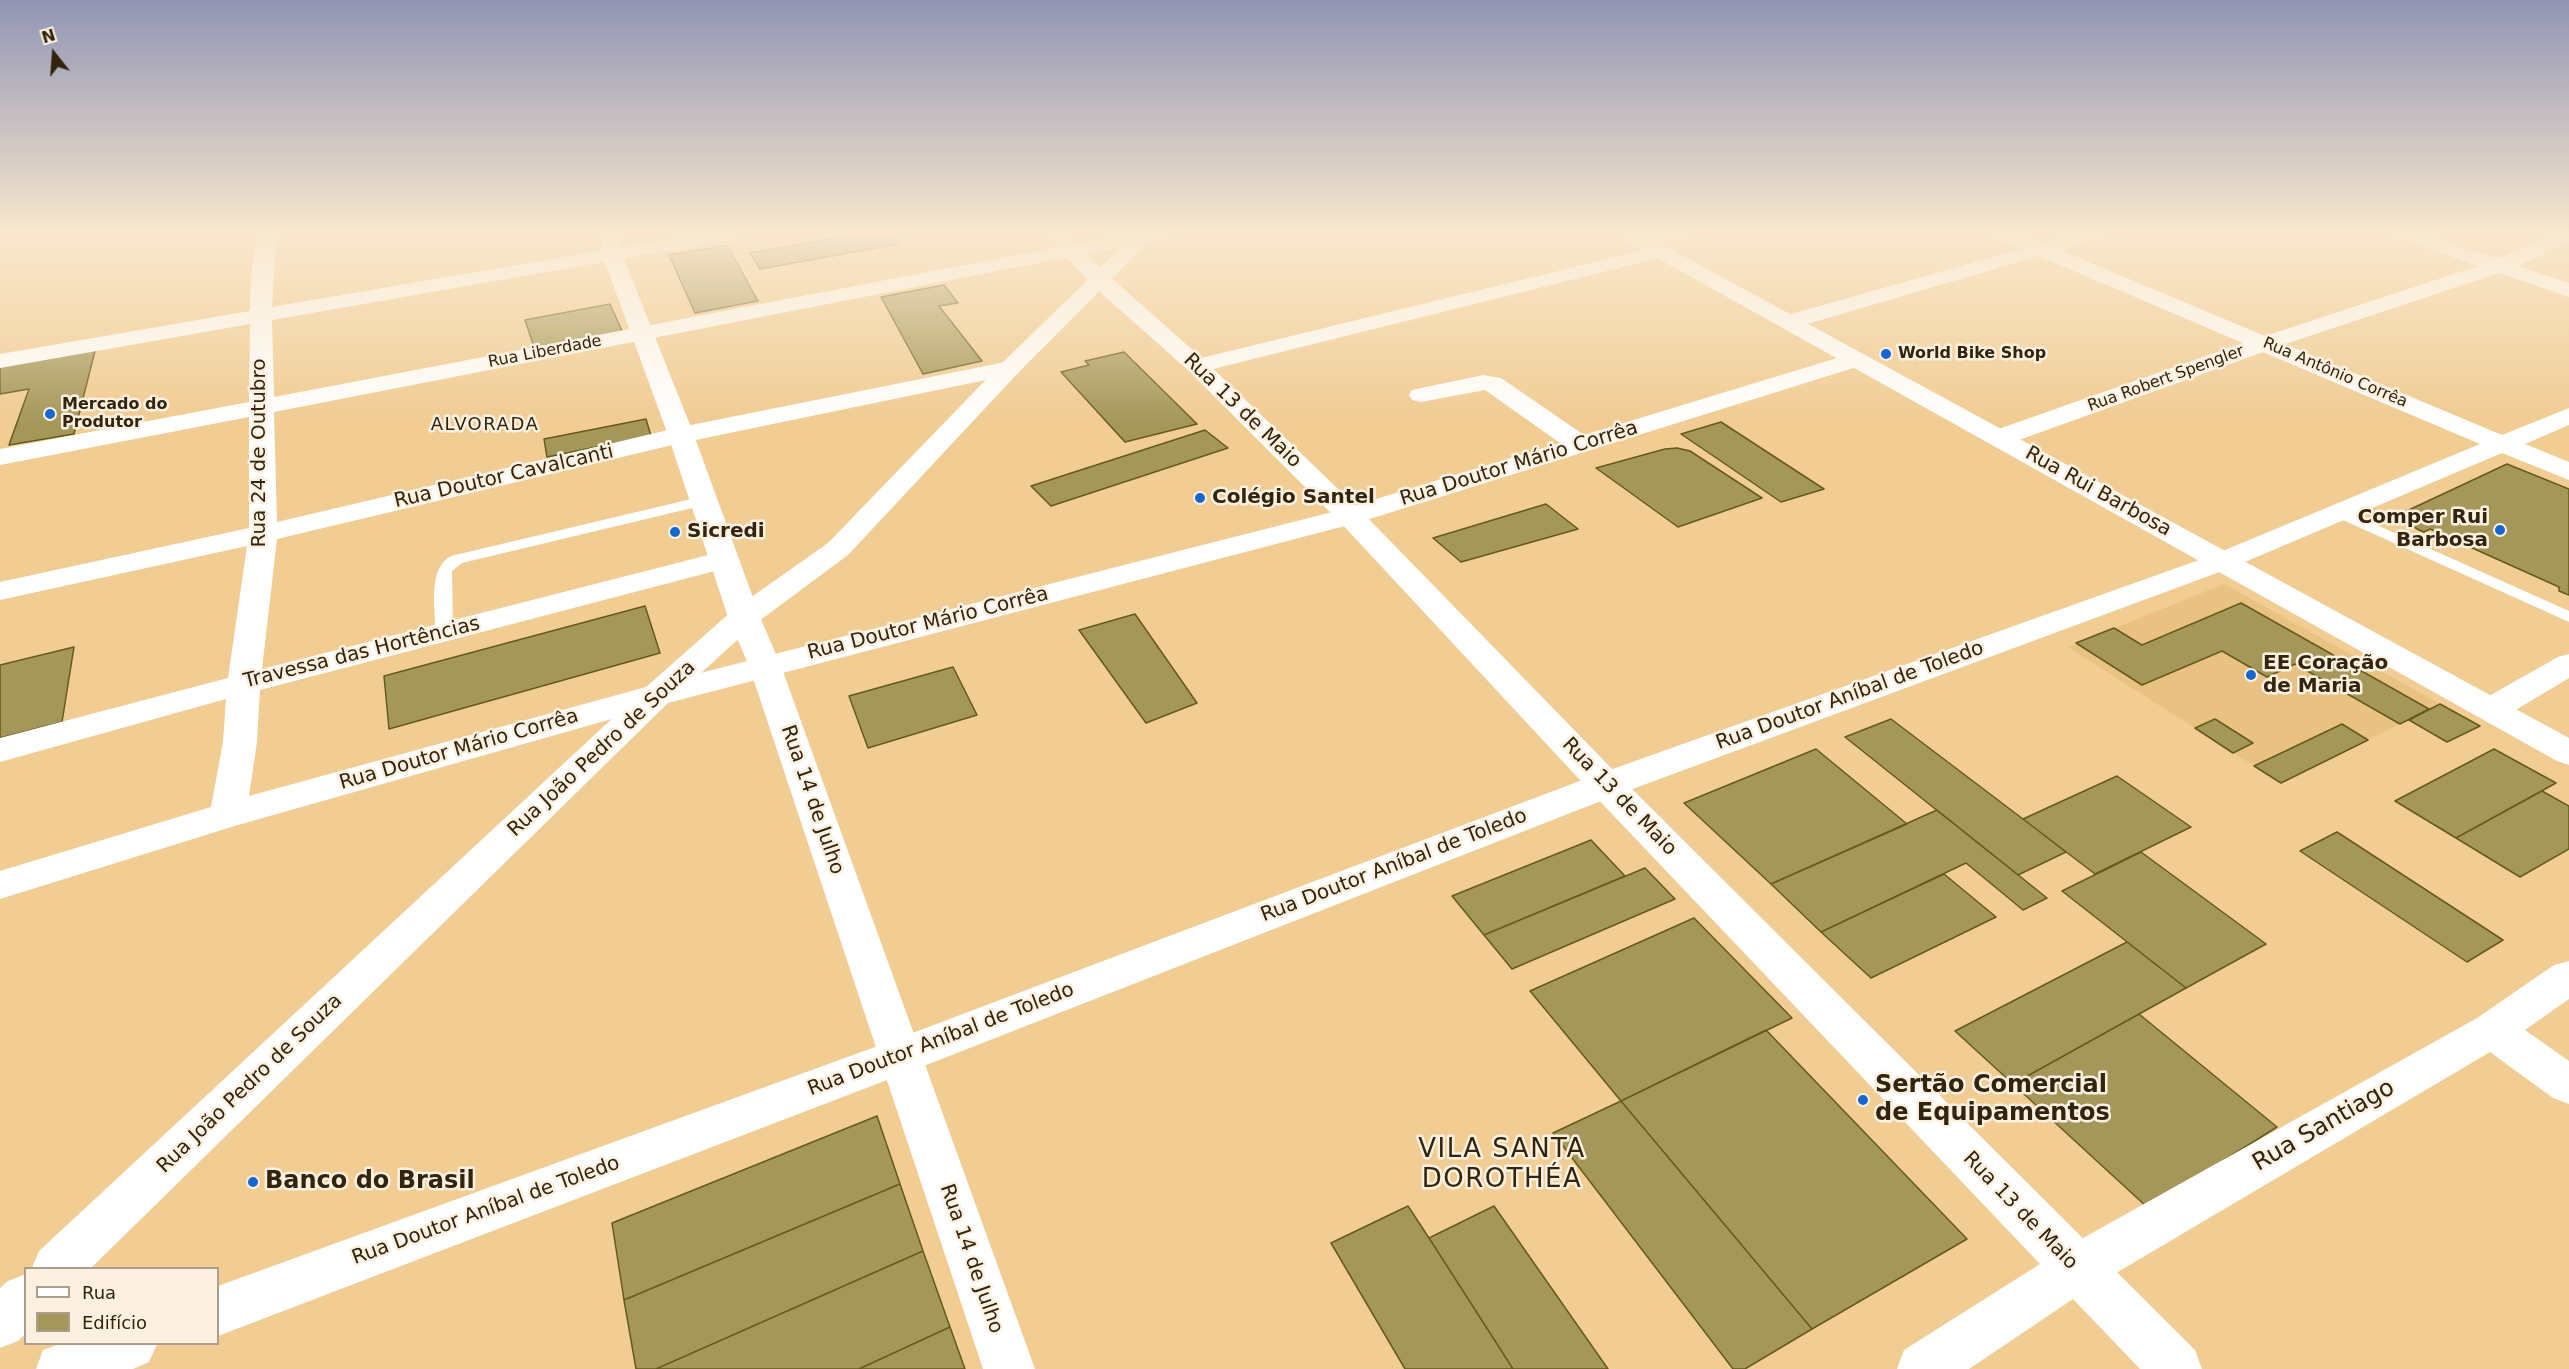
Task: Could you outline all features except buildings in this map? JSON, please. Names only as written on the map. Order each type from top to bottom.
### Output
[{"type":"street","name":"Rua 24 de Outubro","points":[[228,815],[240,742],[244,684],[263,534],[261,297]]},
{"type":"street","points":[[0,361],[261,315],[349,297]]},
{"type":"street","name":"Rua 14 de Julho","points":[[631,297],[744,617],[765,666],[1009,1369]]},
{"type":"street","name":"Rua Liberdade","points":[[0,457],[830,297]]},
{"type":"street","name":"Rua João Pedro de Souza","points":[[59,1267],[657,695],[744,617],[838,549],[1010,368],[1081,297]]},
{"type":"street","name":"Rua 13 de Maio","points":[[1119,297],[1197,366],[1350,516],[2169,1367]]},
{"type":"street","points":[[1197,366],[1446,297]]},
{"type":"street","name":"Rua Rui Barbosa","points":[[1743,297],[2569,753]]},
{"type":"street","points":[[1789,322],[1875,297]]},
{"type":"street","name":"Rua Antônio Corrêa","points":[[2151,297],[2569,472]]},
{"type":"street","name":"Rua Robert Spengler","points":[[1999,438],[2263,344],[2406,297]]},
{"type":"street","name":"Rua Doutor Mário Corrêa","points":[[0,885],[228,815],[657,695],[1350,516],[1856,360]]},
{"type":"street","name":"Rua Doutor Cavalcanti","points":[[0,591],[263,534],[681,435],[1010,368]]},
{"type":"street","points":[[1421,395],[1483,382],[1492,383],[1581,445]]},
{"type":"street","name":"Rua Doutor Aníbal de Toledo","points":[[219,1311],[901,1056],[1606,784],[2223,561],[2569,416]]},
{"type":"street","name":"Travessa das Hortências","points":[[0,750],[244,684],[724,560]]},
{"type":"street","points":[[2492,710],[2569,664]]},
{"type":"street","name":"Rua Santiago","points":[[1923,1369],[2076,1269],[2492,1030],[2569,977]]},
{"type":"street","points":[[2492,1030],[2569,1085]]},
{"type":"street","points":[[0,1323],[24,1300]]},
{"type":"street","points":[[62,1369],[128,1345]]},
{"type":"lane","points":[[444,632],[444,571],[448,564],[457,559],[704,501]]},
{"type":"lane","points":[[2339,513],[2569,617]]},
{"type":"shaded area","name":"EE Coração de Maria","points":[[2224,584],[2440,704],[2281,783],[2068,647]]},
{"type":"place","name":"World Bike Shop","points":[[1886,354]]},
{"type":"place","name":"Mercado do Produtor","points":[[50,414]]},
{"type":"place","name":"Colégio Santel","points":[[1200,498]]},
{"type":"place","name":"Comper Rui Barbosa","points":[[2500,530]]},
{"type":"place","name":"Sicredi","points":[[675,532]]},
{"type":"place","name":"EE Coração de Maria","points":[[2251,675]]},
{"type":"place","name":"Sertão Comercial de Equipamentos","points":[[1863,1100]]},
{"type":"place","name":"Banco do Brasil","points":[[253,1182]]},
{"type":"district","name":"ALVORADA","points":[[485,425]]},
{"type":"district","name":"VILA SANTA DOROTHÉA","points":[[1502,1165]]}]
